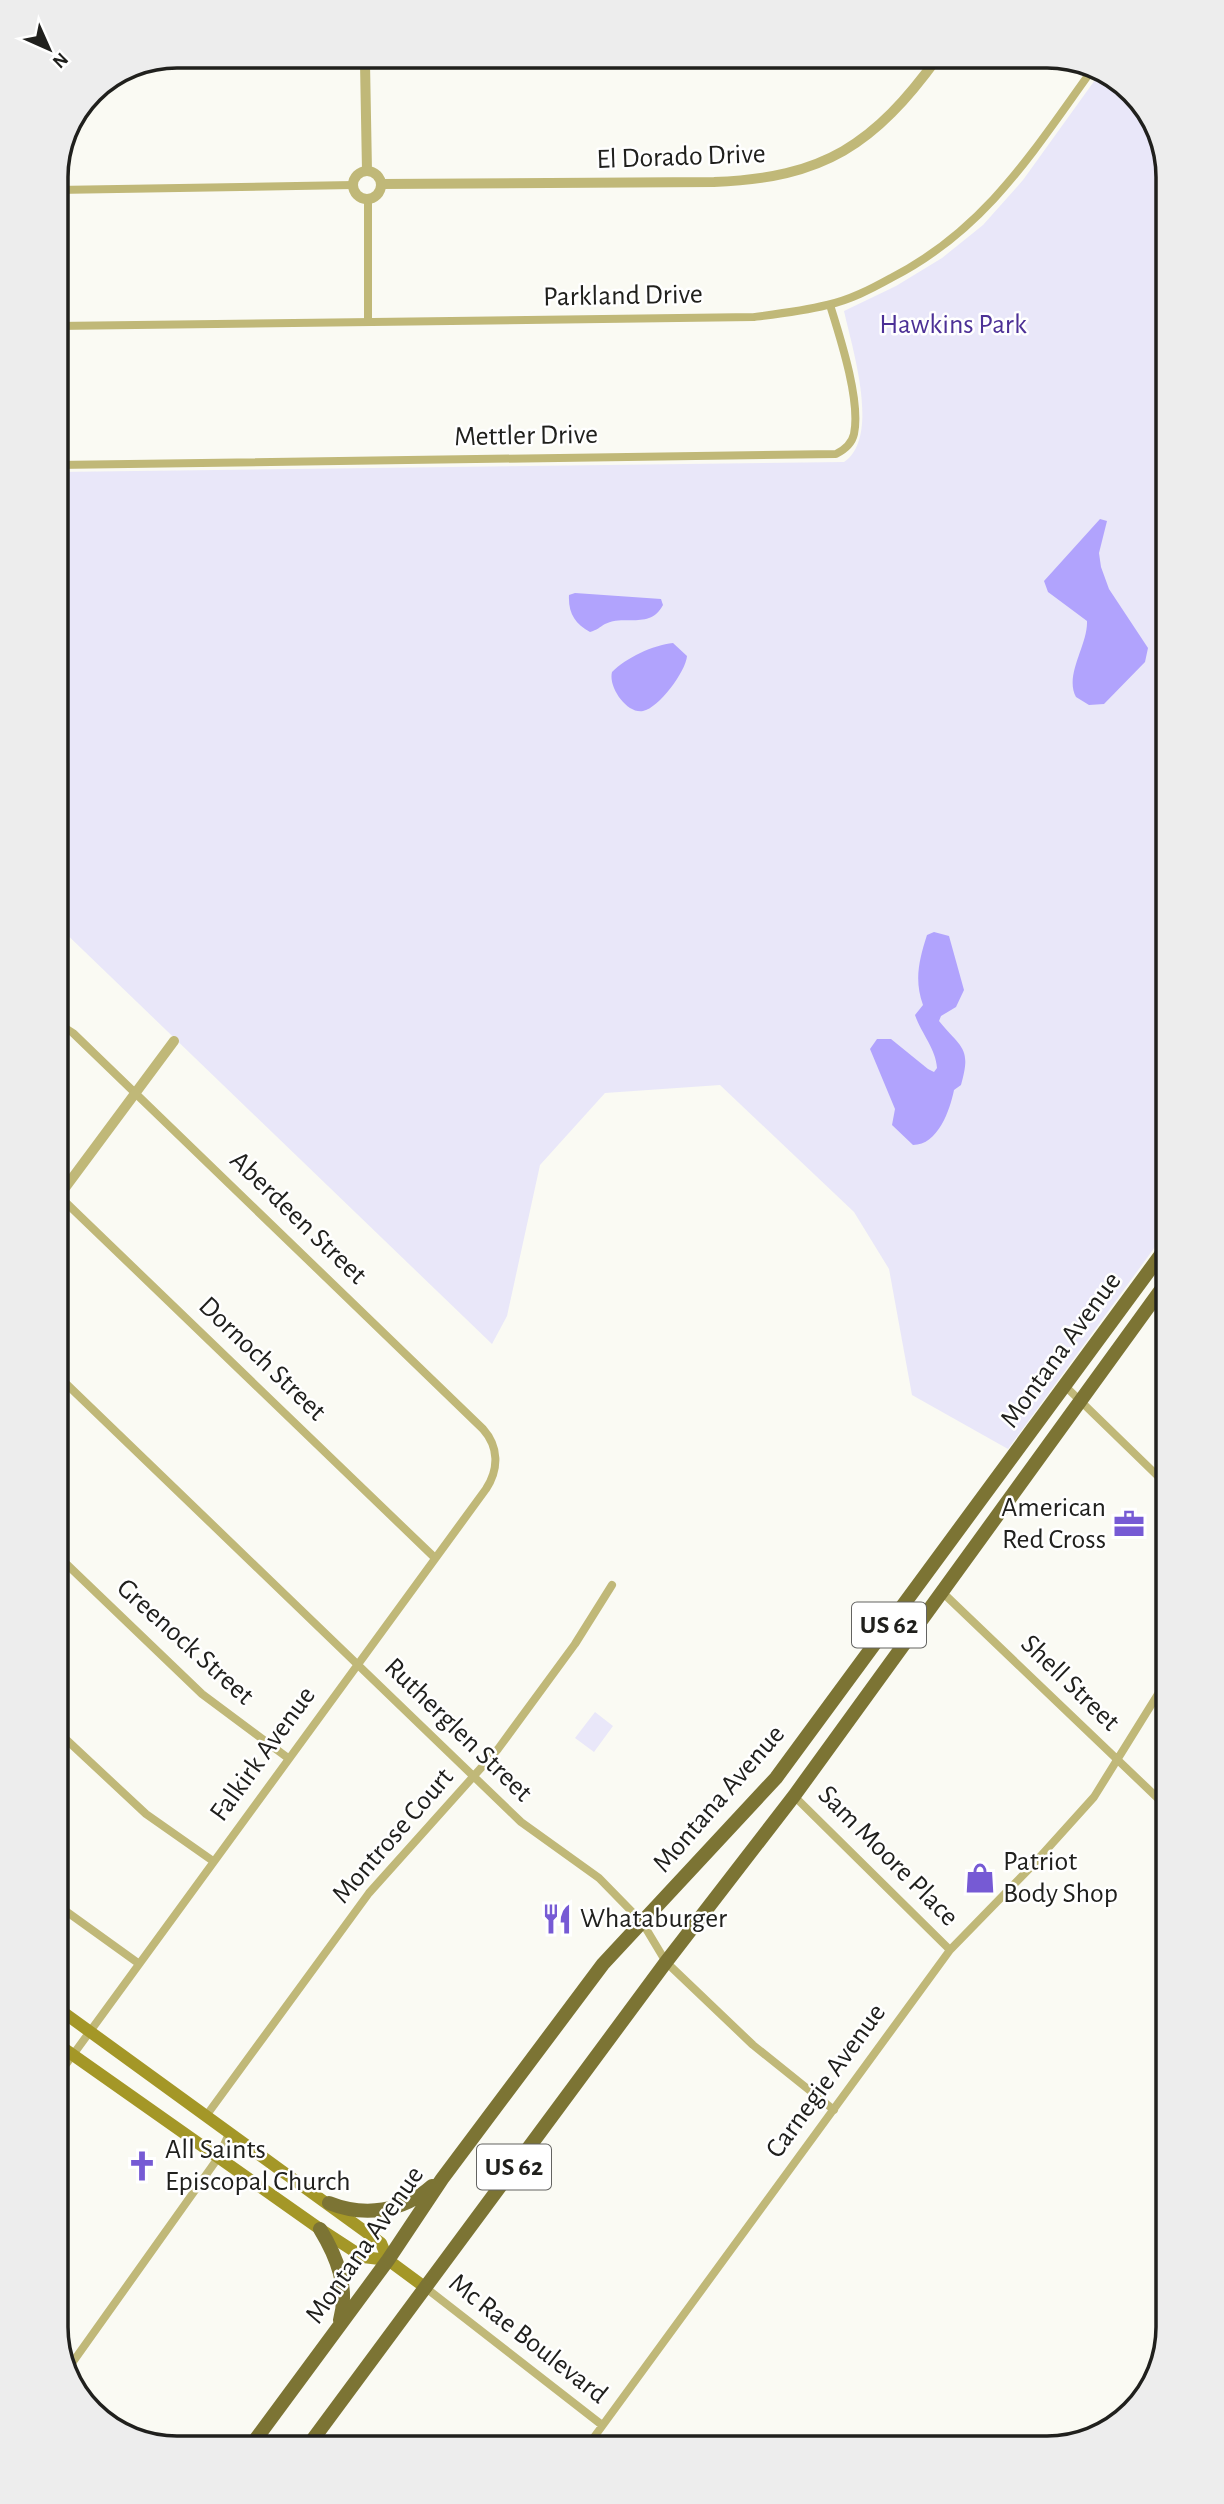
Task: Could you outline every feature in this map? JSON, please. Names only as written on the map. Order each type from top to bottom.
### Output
[{"type":"highway","name":"Montana Avenue","points":[[258,2436],[388,2260],[442,2179],[603,1964],[776,1778],[1156,1261]]},
{"type":"highway","name":"Montana Avenue","points":[[315,2436],[666,1962],[794,1796],[1156,1296]]},
{"type":"highway","points":[[329,2203],[360,2212],[391,2208],[418,2196],[442,2179]]},
{"type":"highway","points":[[320,2229],[341,2277],[343,2300],[339,2325]]},
{"type":"main road","points":[[68,2016],[229,2134],[329,2203],[381,2243],[388,2260]]},
{"type":"main road","points":[[68,2052],[320,2229],[363,2257],[388,2260],[426,2288]]},
{"type":"street","points":[[365,68],[367,171]]},
{"type":"street","name":"El Dorado Drive","points":[[381,184],[714,182],[752,181],[783,175],[843,153],[872,134],[910,96],[930,68]]},
{"type":"street","name":"Parkland Drive","points":[[68,326],[754,317],[830,305],[867,291],[919,264],[968,228],[1007,186],[1088,77]]},
{"type":"street","points":[[367,171],[377,175],[381,184],[377,194],[368,199],[357,195],[353,185],[357,175],[367,171]]},
{"type":"street","points":[[68,190],[353,185]]},
{"type":"street","points":[[368,199],[368,322]]},
{"type":"street","name":"Mettler Drive","points":[[68,465],[836,454],[851,441],[855,423],[846,360],[830,305]]},
{"type":"street","name":"Aberdeen Street","points":[[68,1030],[483,1429],[496,1454]]},
{"type":"street","points":[[68,1182],[174,1041]]},
{"type":"street","name":"Dornoch Street","points":[[68,1208],[435,1558]]},
{"type":"street","name":"Rutherglen Street","points":[[68,1386],[522,1822],[599,1878],[642,1922],[666,1962],[762,2054],[834,2110]]},
{"type":"street","points":[[1065,1386],[1156,1474]]},
{"type":"street","name":"Falkirk Avenue","points":[[68,2064],[138,1963],[493,1479],[496,1454]]},
{"type":"street","name":"Greenock Street","points":[[68,1565],[202,1694],[288,1758]]},
{"type":"street","name":"Montrose Court","points":[[206,2116],[369,1893],[475,1778],[575,1644],[612,1585]]},
{"type":"street","name":"Shell Street","points":[[941,1591],[1156,1796]]},
{"type":"street","name":"Carnegie Avenue","points":[[595,2436],[950,1950],[1073,1823],[1094,1797],[1156,1697]]},
{"type":"street","points":[[68,1741],[146,1814],[213,1861]]},
{"type":"street","name":"Sam Moore Place","points":[[794,1796],[950,1950]]},
{"type":"street","points":[[68,1913],[138,1963]]},
{"type":"street","points":[[74,2361],[218,2158],[229,2134]]},
{"type":"street","name":"Mc Rae Boulevard","points":[[426,2288],[603,2425]]},
{"type":"green space","name":"Hawkins Park","points":[[1095,80],[1113,91],[1133,111],[1147,135],[1154,156],[1156,1246],[1008,1449],[912,1395],[889,1269],[854,1212],[720,1085],[605,1093],[540,1165],[507,1316],[492,1344],[68,936],[68,472],[844,462],[855,450],[861,433],[862,413],[857,368],[844,311],[896,286],[942,258],[983,225],[1023,180]]},
{"type":"green space","points":[[595,1712],[613,1726],[594,1752],[575,1738]]},
{"type":"shaded area","points":[[1100,519],[1107,521],[1099,553],[1109,589],[1148,648],[1145,662],[1104,704],[1089,705],[1076,697],[1073,688],[1074,670],[1087,621],[1048,592],[1044,581]]},
{"type":"shaded area","points":[[575,593],[661,599],[663,605],[658,613],[651,617],[612,621],[590,632],[576,622],[571,613],[569,595]]},
{"type":"shaded area","points":[[673,643],[687,656],[677,679],[664,696],[643,711],[637,711],[625,704],[613,685],[612,672],[640,653]]},
{"type":"shaded area","points":[[934,932],[949,936],[964,990],[956,1007],[941,1016],[939,1021],[959,1043],[965,1055],[965,1063],[961,1085],[954,1090],[936,1133],[922,1143],[913,1145],[892,1125],[895,1109],[870,1049],[877,1039],[891,1039],[928,1069],[934,1072],[937,1068],[934,1054],[915,1015],[923,1005],[918,978],[922,953],[927,935]]},
{"type":"place","name":"American Red Cross","points":[[1129,1524]]},
{"type":"place","name":"Patriot Body Shop","points":[[980,1878]]},
{"type":"place","name":"Whataburger","points":[[557,1919]]},
{"type":"place","name":"All Saints Episcopal Church","points":[[142,2166]]}]
